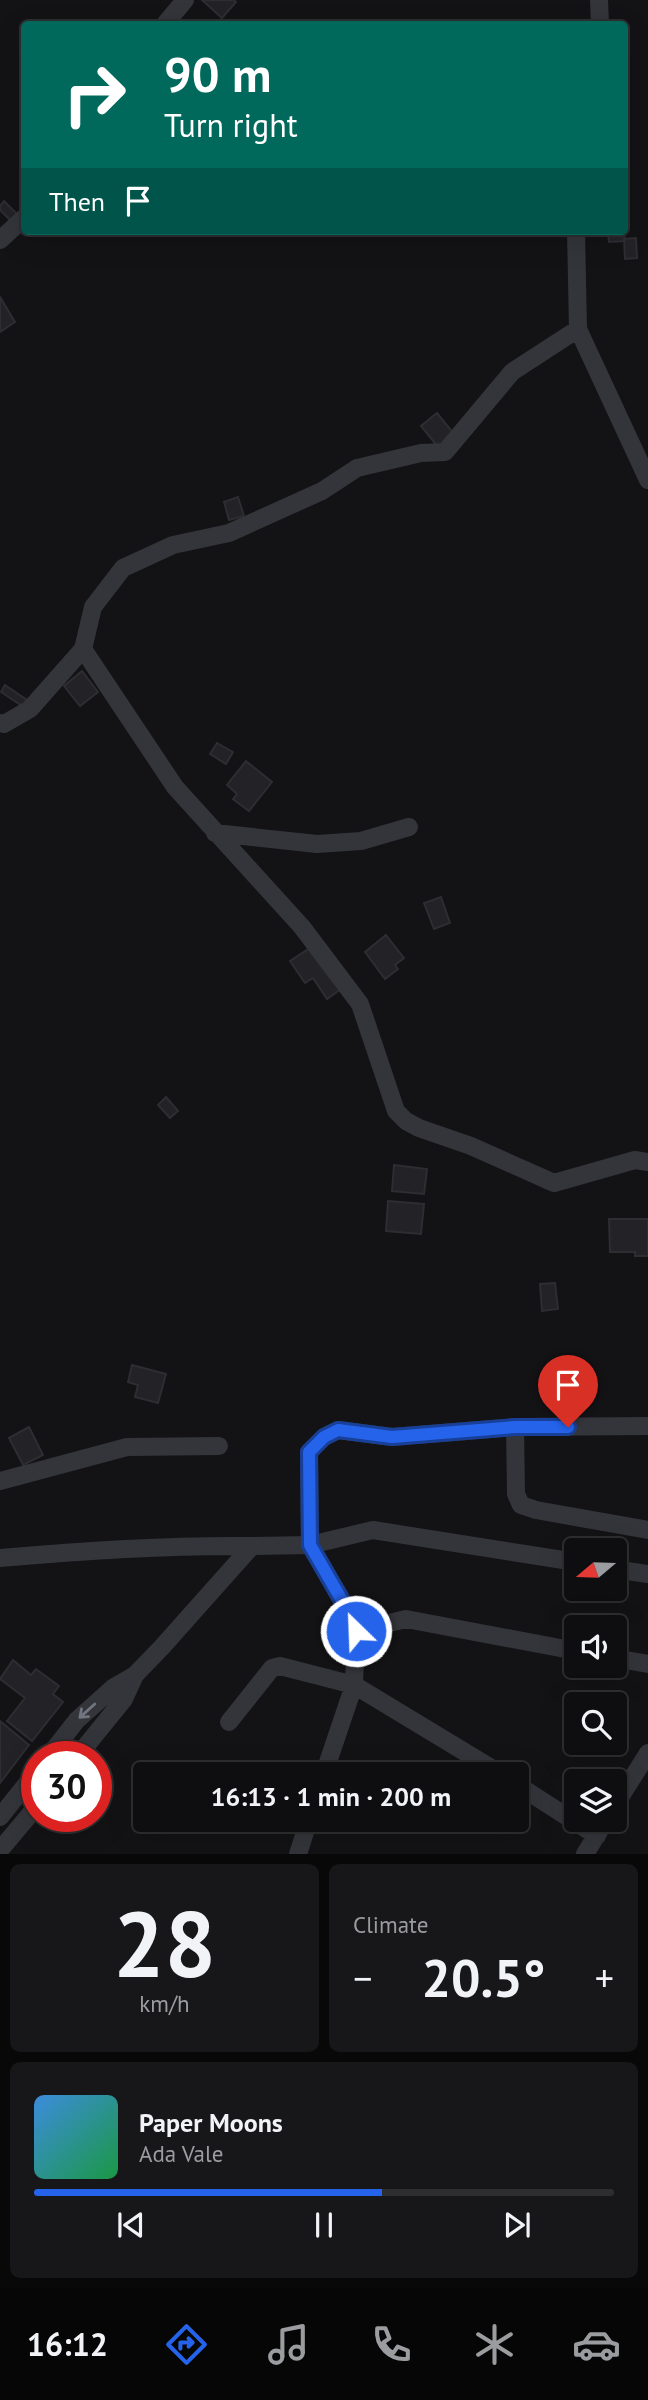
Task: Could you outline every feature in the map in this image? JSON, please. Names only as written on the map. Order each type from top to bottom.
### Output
[{"type":"street","points":[[168,21],[185,0]]},
{"type":"street","points":[[599,0],[600,21]]},
{"type":"street","points":[[0,240],[21,221]]},
{"type":"street","points":[[576,235],[578,329],[648,480]]},
{"type":"street","points":[[0,723],[4,724],[30,709],[83,649],[93,607],[123,568],[173,545],[229,533],[322,491],[357,468],[421,453],[446,452],[512,372],[578,329]]},
{"type":"street","points":[[83,649],[175,787],[302,927],[360,1004],[396,1111],[406,1121],[554,1183],[635,1160],[648,1162]]},
{"type":"street","points":[[215,833],[317,844],[361,841],[409,827]]},
{"type":"street","points":[[328,1762],[354,1685],[356,1631],[344,1604],[310,1545],[309,1452],[324,1437],[338,1430],[392,1437],[515,1427],[648,1426]]},
{"type":"street","points":[[515,1427],[516,1494],[521,1504],[536,1510],[648,1530]]},
{"type":"street","points":[[0,1481],[127,1447],[219,1446]]},
{"type":"street","points":[[0,1558],[115,1548],[310,1545],[373,1530],[564,1560]]},
{"type":"street","points":[[90,1741],[124,1699],[135,1675],[252,1546]]},
{"type":"street","points":[[627,1571],[648,1574]]},
{"type":"street","points":[[356,1631],[406,1619],[564,1649]]},
{"type":"street","points":[[627,1660],[648,1664]]},
{"type":"street","points":[[229,1722],[272,1668],[280,1666],[354,1685],[481,1762]]},
{"type":"street","points":[[61,1741],[77,1720],[114,1687],[135,1675]]},
{"type":"street","points":[[627,1786],[648,1753]]},
{"type":"street","points":[[0,1817],[21,1790]]},
{"type":"street","points":[[529,1792],[597,1836]]},
{"type":"street","points":[[0,1850],[21,1825]]},
{"type":"street","points":[[298,1854],[305,1832]]},
{"type":"street","points":[[585,1854],[599,1832]]},
{"type":"building","points":[[202,0],[234,0],[236,2],[222,18]]},
{"type":"building","points":[[4,201],[17,214],[10,220],[0,210]]},
{"type":"building","points":[[608,235],[624,235],[625,241],[609,242]]},
{"type":"building","points":[[636,238],[637,258],[625,259],[624,239]]},
{"type":"building","points":[[0,297],[15,322],[0,332]]},
{"type":"building","points":[[437,413],[454,434],[438,447],[421,426]]},
{"type":"building","points":[[238,497],[244,516],[229,520],[224,502]]},
{"type":"building","points":[[82,671],[98,692],[80,706],[64,686]]},
{"type":"building","points":[[5,685],[27,700],[22,706],[1,692]]},
{"type":"building","points":[[217,743],[233,752],[226,764],[210,754]]},
{"type":"building","points":[[246,761],[272,782],[249,811],[233,799],[237,794],[227,785]]},
{"type":"building","points":[[441,897],[450,923],[434,929],[424,903]]},
{"type":"building","points":[[386,935],[404,958],[395,965],[398,969],[385,979],[365,952]]},
{"type":"building","points":[[313,946],[341,989],[327,999],[313,978],[305,983],[290,961]]},
{"type":"building","points":[[166,1097],[178,1111],[170,1118],[158,1105]]},
{"type":"building","points":[[394,1165],[427,1169],[424,1194],[392,1191]]},
{"type":"building","points":[[388,1201],[424,1204],[421,1234],[386,1231]]},
{"type":"building","points":[[609,1219],[648,1219],[648,1256],[635,1256],[635,1252],[610,1252]]},
{"type":"building","points":[[555,1283],[558,1309],[542,1311],[540,1284]]},
{"type":"building","points":[[132,1365],[166,1374],[158,1403],[135,1397],[138,1385],[128,1382]]},
{"type":"building","points":[[29,1427],[43,1455],[23,1465],[9,1438]]},
{"type":"building","points":[[13,1660],[31,1675],[36,1669],[59,1686],[53,1694],[63,1702],[32,1741],[7,1721],[25,1698],[0,1679]]},
{"type":"building","points":[[0,1721],[24,1741],[21,1741],[21,1755],[0,1783]]},
{"type":"route","points":[[356,1631],[344,1604],[310,1545],[309,1452],[324,1437],[338,1430],[392,1437],[515,1427],[568,1427]]}]
